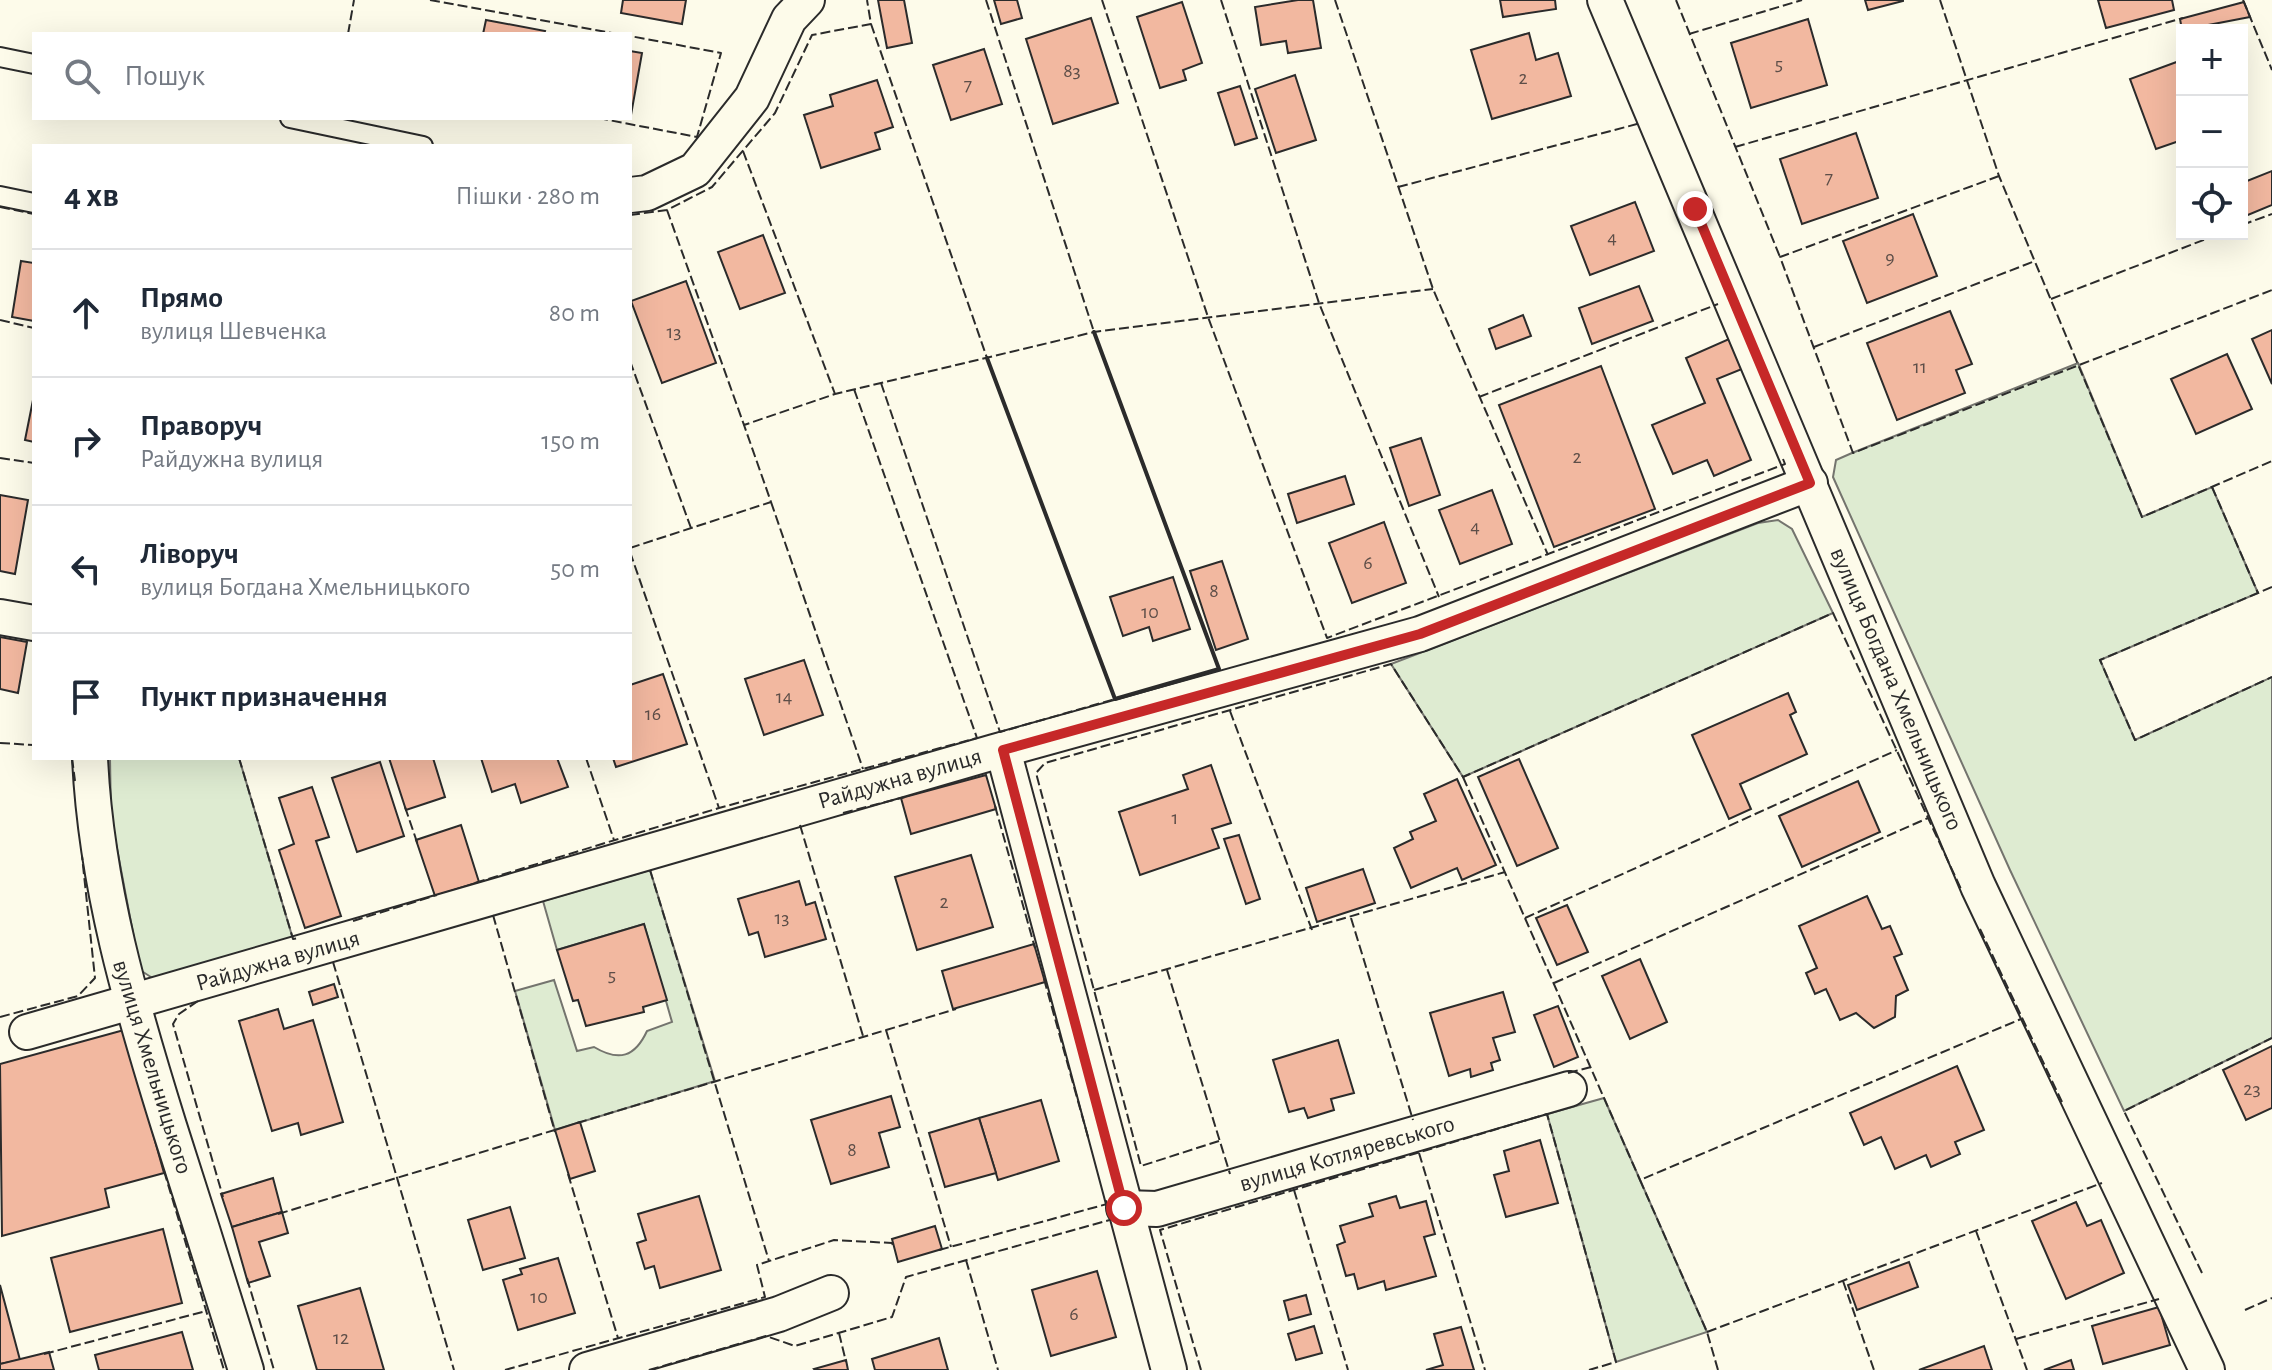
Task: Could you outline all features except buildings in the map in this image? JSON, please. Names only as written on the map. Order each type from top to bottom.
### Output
[{"type":"street","points":[[636,192],[695,170],[752,98],[789,19],[807,0]]},
{"type":"street","name":"вулиця Богдана Хмельницького","points":[[1605,0],[1978,886],[2207,1370]]},
{"type":"street","name":"Райдужна вулиця","points":[[27,1032],[1003,750],[1420,634],[1810,483]]},
{"type":"street","points":[[0,617],[32,623]]},
{"type":"street","points":[[1003,750],[1169,1370]]},
{"type":"street","name":"вулиця Хмельницького","points":[[90,760],[93,816],[111,927],[131,1004],[246,1370]]},
{"type":"street","name":"вулиця Котляревського","points":[[1124,1208],[1157,1209],[1569,1089]]},
{"type":"street","points":[[587,1370],[779,1314],[831,1293]]},
{"type":"lane","points":[[0,57],[32,64]]},
{"type":"lane","points":[[300,120],[414,144]]},
{"type":"lane","points":[[0,196],[32,203]]},
{"type":"green space","points":[[2078,363],[2142,517],[2212,487],[2258,593],[2100,660],[2135,740],[2272,677],[2272,1038],[2124,1111],[2010,870],[1833,477],[1836,460]]},
{"type":"green space","points":[[1778,520],[1792,529],[1833,613],[1463,777],[1391,664],[1758,523]]},
{"type":"green space","points":[[110,760],[240,760],[293,939],[154,979],[140,970],[111,817]]},
{"type":"green space","points":[[650,870],[715,1081],[555,1130],[515,991],[554,980],[577,1051],[594,1047],[611,1054],[625,1054],[637,1047],[647,1031],[672,1022],[644,924],[557,950],[543,901]]},
{"type":"green space","points":[[1604,1098],[1707,1332],[1616,1362],[1547,1114]]},
{"type":"fence","points":[[348,32],[354,0]]},
{"type":"fence","points":[[430,0],[606,32]]},
{"type":"fence","points":[[632,215],[667,210],[712,187],[775,113],[812,35],[871,24],[867,0]]},
{"type":"fence","points":[[986,0],[1094,332]]},
{"type":"fence","points":[[1102,0],[1208,317],[1327,638],[1785,464],[1783,459]]},
{"type":"fence","points":[[1221,0],[1319,303],[1439,597]]},
{"type":"fence","points":[[1335,0],[1433,289],[1548,555]]},
{"type":"fence","points":[[1676,0],[1780,257]]},
{"type":"fence","points":[[1689,34],[1802,0]]},
{"type":"fence","points":[[1940,0],[1999,176],[2142,517],[2272,461]]},
{"type":"fence","points":[[2243,0],[2272,70]]},
{"type":"fence","points":[[1735,147],[2183,18]]},
{"type":"fence","points":[[871,24],[987,358]]},
{"type":"fence","points":[[608,120],[697,137],[721,53],[632,36]]},
{"type":"fence","points":[[1398,187],[1641,123]]},
{"type":"fence","points":[[743,151],[835,394]]},
{"type":"fence","points":[[1999,176],[1780,257],[1853,453],[2272,290]]},
{"type":"fence","points":[[0,207],[32,214]]},
{"type":"fence","points":[[667,210],[744,425],[835,394],[1094,332],[1433,289]]},
{"type":"fence","points":[[2248,223],[2272,214]]},
{"type":"fence","points":[[2051,299],[2203,240]]},
{"type":"fence","points":[[1814,347],[2035,261]]},
{"type":"fence","points":[[1479,397],[1718,304]]},
{"type":"fence","points":[[0,320],[32,328]]},
{"type":"fence","points":[[632,366],[691,528]]},
{"type":"fence","points":[[881,383],[1000,732],[1115,699]]},
{"type":"fence","points":[[475,883],[719,808],[977,738],[854,389]]},
{"type":"fence","points":[[632,547],[771,502],[744,425]]},
{"type":"fence","points":[[0,458],[32,463]]},
{"type":"fence","points":[[2212,487],[2258,593]]},
{"type":"fence","points":[[771,502],[863,769]]},
{"type":"fence","points":[[632,558],[719,808]]},
{"type":"fence","points":[[2272,587],[2100,660],[2135,740],[2272,677]]},
{"type":"fence","points":[[1219,1141],[1141,1166],[1036,773],[1045,763],[1391,664],[1463,777],[1833,613],[1961,889]]},
{"type":"fence","points":[[1230,711],[1312,930]]},
{"type":"fence","points":[[0,743],[32,745]]},
{"type":"fence","points":[[1525,918],[1897,750]]},
{"type":"fence","points":[[72,760],[75,781]]},
{"type":"fence","points":[[240,760],[293,939],[299,938]]},
{"type":"fence","points":[[587,760],[614,840]]},
{"type":"fence","points":[[1463,777],[1640,1180]]},
{"type":"fence","points":[[843,813],[905,797]]},
{"type":"fence","points":[[995,806],[1035,948]]},
{"type":"fence","points":[[405,807],[418,845]]},
{"type":"fence","points":[[1554,983],[1928,818]]},
{"type":"fence","points":[[800,825],[863,1036]]},
{"type":"fence","points":[[0,1017],[78,996],[95,978],[82,856]]},
{"type":"fence","points":[[650,870],[769,1261]]},
{"type":"fence","points":[[1094,990],[1505,872]]},
{"type":"fence","points":[[353,921],[437,895]]},
{"type":"fence","points":[[493,915],[555,1132]]},
{"type":"fence","points":[[1351,918],[1413,1120]]},
{"type":"fence","points":[[1980,929],[2062,1102]]},
{"type":"fence","points":[[333,962],[454,1370]]},
{"type":"fence","points":[[1167,970],[1230,1174]]},
{"type":"fence","points":[[1044,979],[1088,1137]]},
{"type":"fence","points":[[198,1001],[179,1014],[173,1024],[223,1197]]},
{"type":"fence","points":[[577,1123],[956,1009]]},
{"type":"fence","points":[[1718,1370],[1707,1332],[1640,1180],[2021,1019]]},
{"type":"fence","points":[[886,1030],[951,1247]]},
{"type":"fence","points":[[2202,1273],[2124,1111],[2272,1038]]},
{"type":"fence","points":[[1568,1073],[1591,1067]]},
{"type":"fence","points":[[1201,1370],[1160,1230],[1547,1114],[1616,1362],[1589,1370]]},
{"type":"fence","points":[[278,1214],[558,1129]]},
{"type":"fence","points":[[1419,1153],[1485,1370]]},
{"type":"fence","points":[[164,1171],[224,1370]]},
{"type":"fence","points":[[568,1174],[618,1338]]},
{"type":"fence","points":[[1707,1332],[2102,1183]]},
{"type":"fence","points":[[1294,1190],[1348,1370]]},
{"type":"fence","points":[[939,1250],[1107,1204],[1105,1198]]},
{"type":"fence","points":[[649,1370],[766,1336],[795,1346],[892,1317],[906,1277],[1113,1219],[1114,1223]]},
{"type":"fence","points":[[1976,1231],[2027,1370]]},
{"type":"fence","points":[[505,1370],[765,1297],[757,1265],[834,1240],[892,1243],[894,1248]]},
{"type":"fence","points":[[966,1260],[998,1370]]},
{"type":"fence","points":[[247,1278],[274,1370]]},
{"type":"fence","points":[[1843,1281],[1874,1370]]},
{"type":"fence","points":[[2245,1310],[2272,1298]]},
{"type":"fence","points":[[2016,1339],[2159,1299]]},
{"type":"fence","points":[[44,1354],[206,1311]]},
{"type":"fence","points":[[839,1333],[846,1362]]},
{"type":"wall","points":[[987,358],[1115,699],[1219,669],[1094,332]]},
{"type":"route","points":[[1124,1208],[1003,750],[1420,634],[1810,483],[1695,209]]}]
